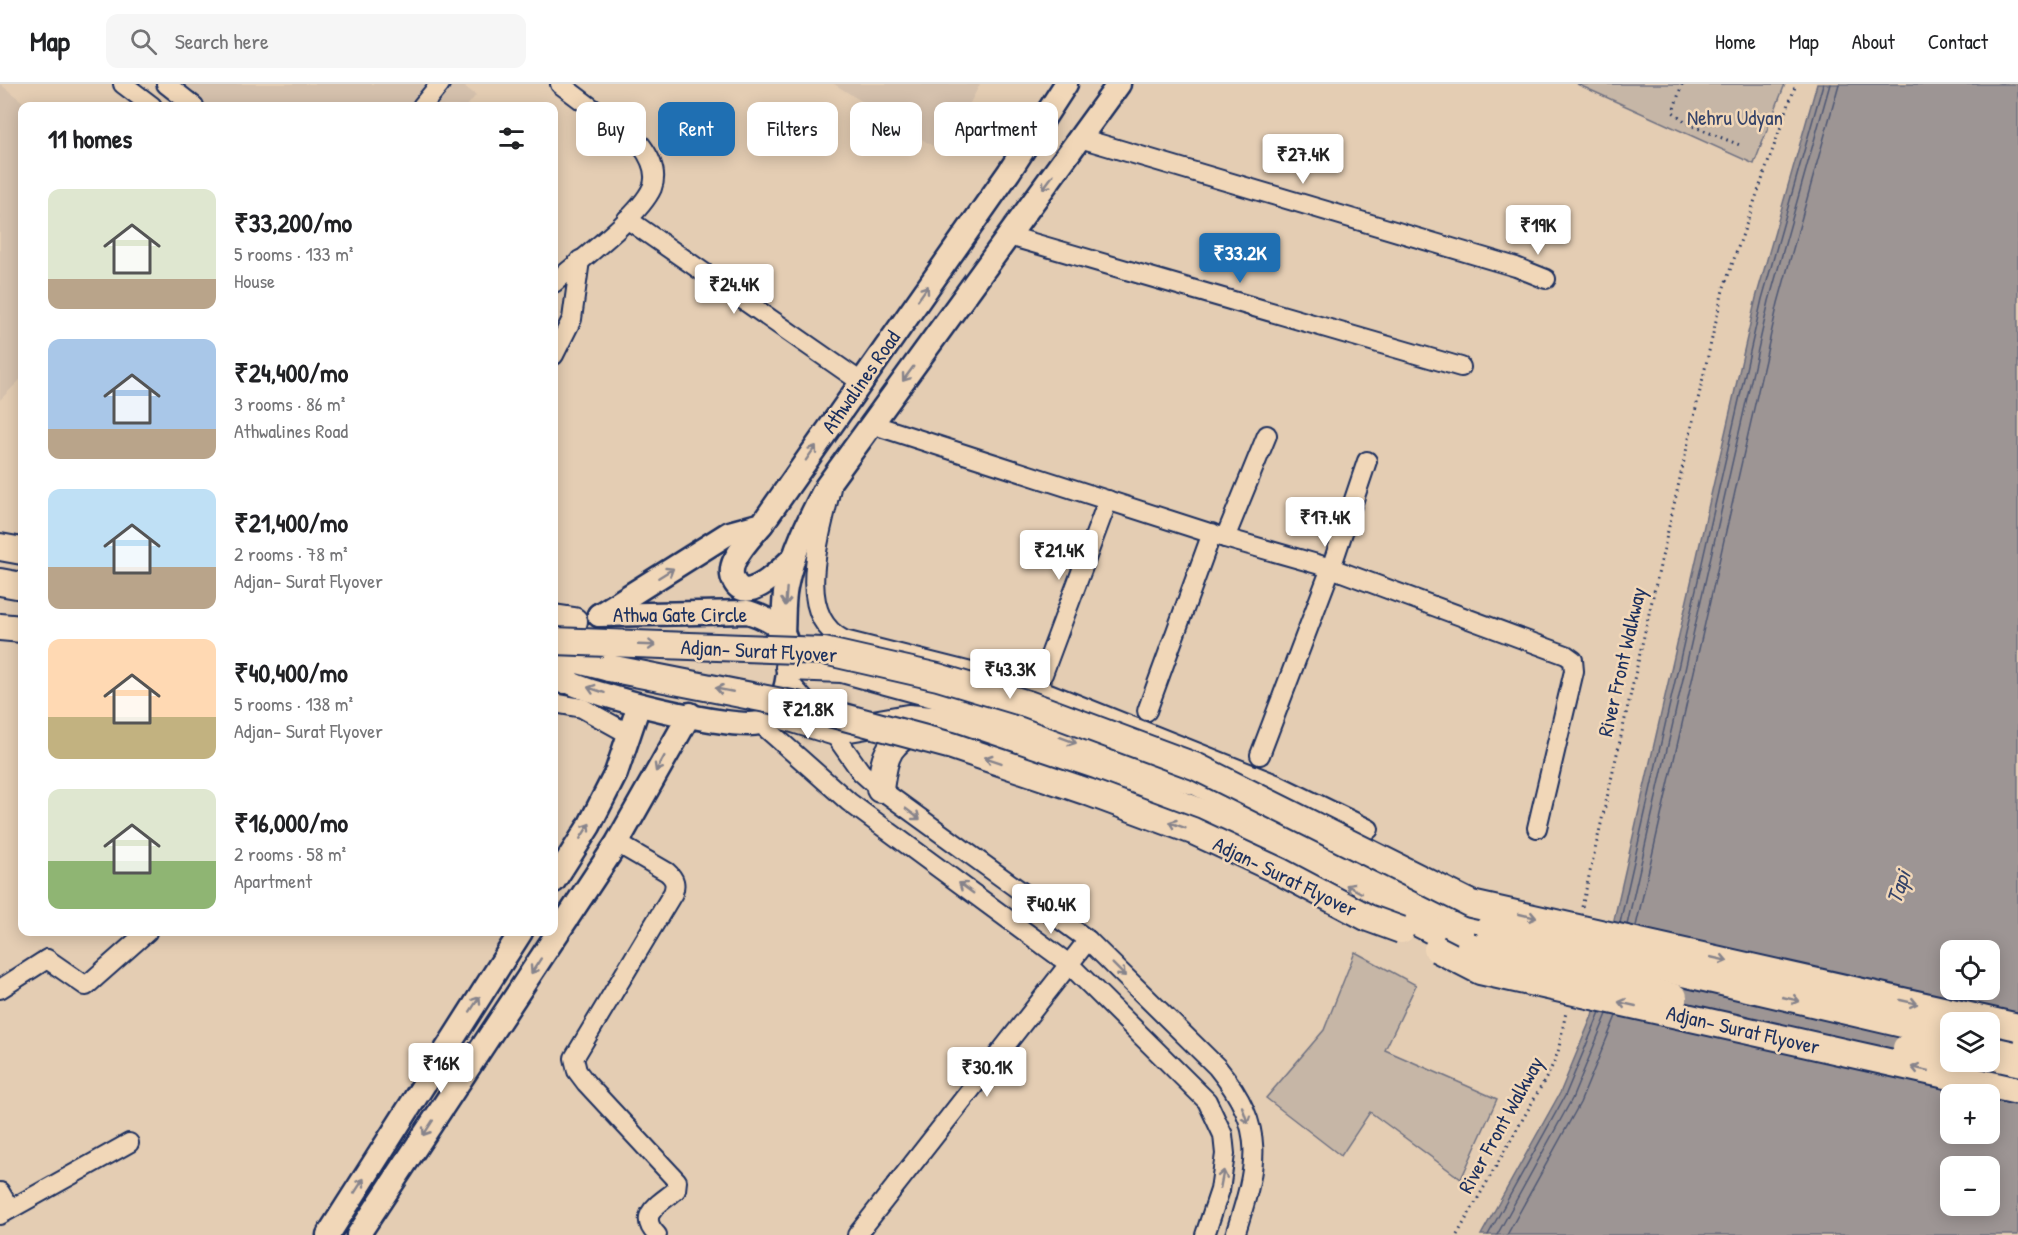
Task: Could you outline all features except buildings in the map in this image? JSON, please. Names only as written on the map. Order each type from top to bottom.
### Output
[{"type":"highway","points":[[0,547],[18,549]]},
{"type":"highway","points":[[0,582],[18,585]]},
{"type":"highway","points":[[0,595],[18,597]]},
{"type":"highway","points":[[0,627],[18,629]]},
{"type":"highway","name":"Adjan- Surat Flyover","points":[[558,642],[824,651],[938,677],[1028,704],[1197,767],[1471,904],[2018,1027]]},
{"type":"highway","name":"Adjan- Surat Flyover","points":[[558,655],[609,668],[807,707],[952,746],[1077,788],[1193,831],[1480,971],[2018,1091]]},
{"type":"highway","points":[[788,674],[842,669],[970,704],[1126,761],[1197,782],[1469,922],[1940,1033]]},
{"type":"highway","points":[[767,718],[832,731],[908,718],[944,722],[981,732],[1125,782],[1211,816],[1443,936],[1470,945],[1730,1011],[1940,1055]]},
{"type":"highway","points":[[880,789],[885,755],[895,743],[922,724],[944,722]]},
{"type":"highway","points":[[2000,1046],[2018,1050]]},
{"type":"highway","points":[[2000,1068],[2018,1072]]},
{"type":"main road","name":"Athwalines Road","points":[[794,557],[771,578],[749,590],[741,589],[734,582],[732,573],[735,559],[861,382],[1066,84]]},
{"type":"main road","name":"Athwalines Road","points":[[783,633],[786,588],[794,557],[807,523],[833,477],[1119,84]]},
{"type":"main road","points":[[558,632],[576,618],[729,533],[762,524]]},
{"type":"main road","name":"Athwa Gate Circle","points":[[576,618],[748,612],[772,623],[783,633]]},
{"type":"main road","points":[[558,676],[654,710],[690,714],[721,721],[767,718],[788,674],[783,633]]},
{"type":"main road","points":[[558,874],[598,808],[615,773],[639,705]]},
{"type":"main road","points":[[558,932],[617,843],[690,714]]},
{"type":"main road","points":[[328,1235],[518,936]]},
{"type":"main road","points":[[358,1235],[556,936]]},
{"type":"street","points":[[123,84],[147,102]]},
{"type":"street","points":[[166,84],[189,102]]},
{"type":"street","points":[[425,102],[440,84]]},
{"type":"street","points":[[558,279],[627,219],[652,188],[654,174],[650,156],[627,132],[560,84]]},
{"type":"street","points":[[1080,138],[1516,267],[1546,279]]},
{"type":"street","points":[[627,219],[861,382]]},
{"type":"street","points":[[1009,236],[1461,367]]},
{"type":"street","points":[[558,347],[572,319],[580,260]]},
{"type":"street","points":[[871,424],[1219,535],[1331,568],[1573,660],[1574,671],[1537,828]]},
{"type":"street","points":[[1147,711],[1219,535],[1267,435]]},
{"type":"street","points":[[1260,755],[1331,568],[1367,460]]},
{"type":"street","points":[[833,477],[814,573],[815,598],[823,623],[833,635],[844,640],[1039,688],[1276,784],[1369,829]]},
{"type":"street","points":[[1043,674],[1108,500]]},
{"type":"street","points":[[788,674],[861,772],[880,789],[1088,940],[1217,1067],[1236,1090],[1247,1119],[1256,1154],[1252,1180],[1235,1235]]},
{"type":"street","points":[[558,704],[582,708],[629,734]]},
{"type":"street","points":[[767,718],[849,802],[1069,964],[1207,1101],[1217,1118],[1225,1154],[1223,1173],[1205,1235]]},
{"type":"street","points":[[617,843],[667,872],[673,878],[675,885],[673,893],[574,1058],[577,1071],[586,1083],[677,1181],[676,1190],[651,1212],[647,1220],[648,1226],[657,1235]]},
{"type":"street","points":[[0,989],[47,959],[86,986],[142,936]]},
{"type":"street","points":[[857,1235],[1088,940]]},
{"type":"street","points":[[0,1192],[5,1212],[129,1143]]},
{"type":"path","points":[[1682,84],[1673,112],[1690,125],[1742,146]]},
{"type":"path","name":"River Front Walkway","points":[[1581,916],[1723,290],[1796,84]]},
{"type":"path","name":"River Front Walkway","points":[[1457,1235],[1550,1071],[1558,1052],[1567,1004]]},
{"type":"shaded area","points":[[0,84],[23,102],[18,102],[18,382],[0,400]]},
{"type":"shaded area","points":[[155,84],[461,84],[476,95],[470,102],[179,102]]},
{"type":"shaded area","points":[[834,84],[980,84],[971,102],[934,102],[934,147],[922,139],[922,102],[863,102]]},
{"type":"green space","name":"Nehru Udyan","points":[[1577,84],[1785,84],[1754,164]]},
{"type":"green space","points":[[1355,952],[1416,985],[1385,1050],[1497,1099],[1461,1179],[1370,1112],[1341,1156],[1266,1098],[1324,1030]]},
{"type":"water","name":"Tapi","points":[[1817,84],[2018,84],[2018,1235],[1481,1235],[1560,1093],[1592,1016],[1756,298]]}]
